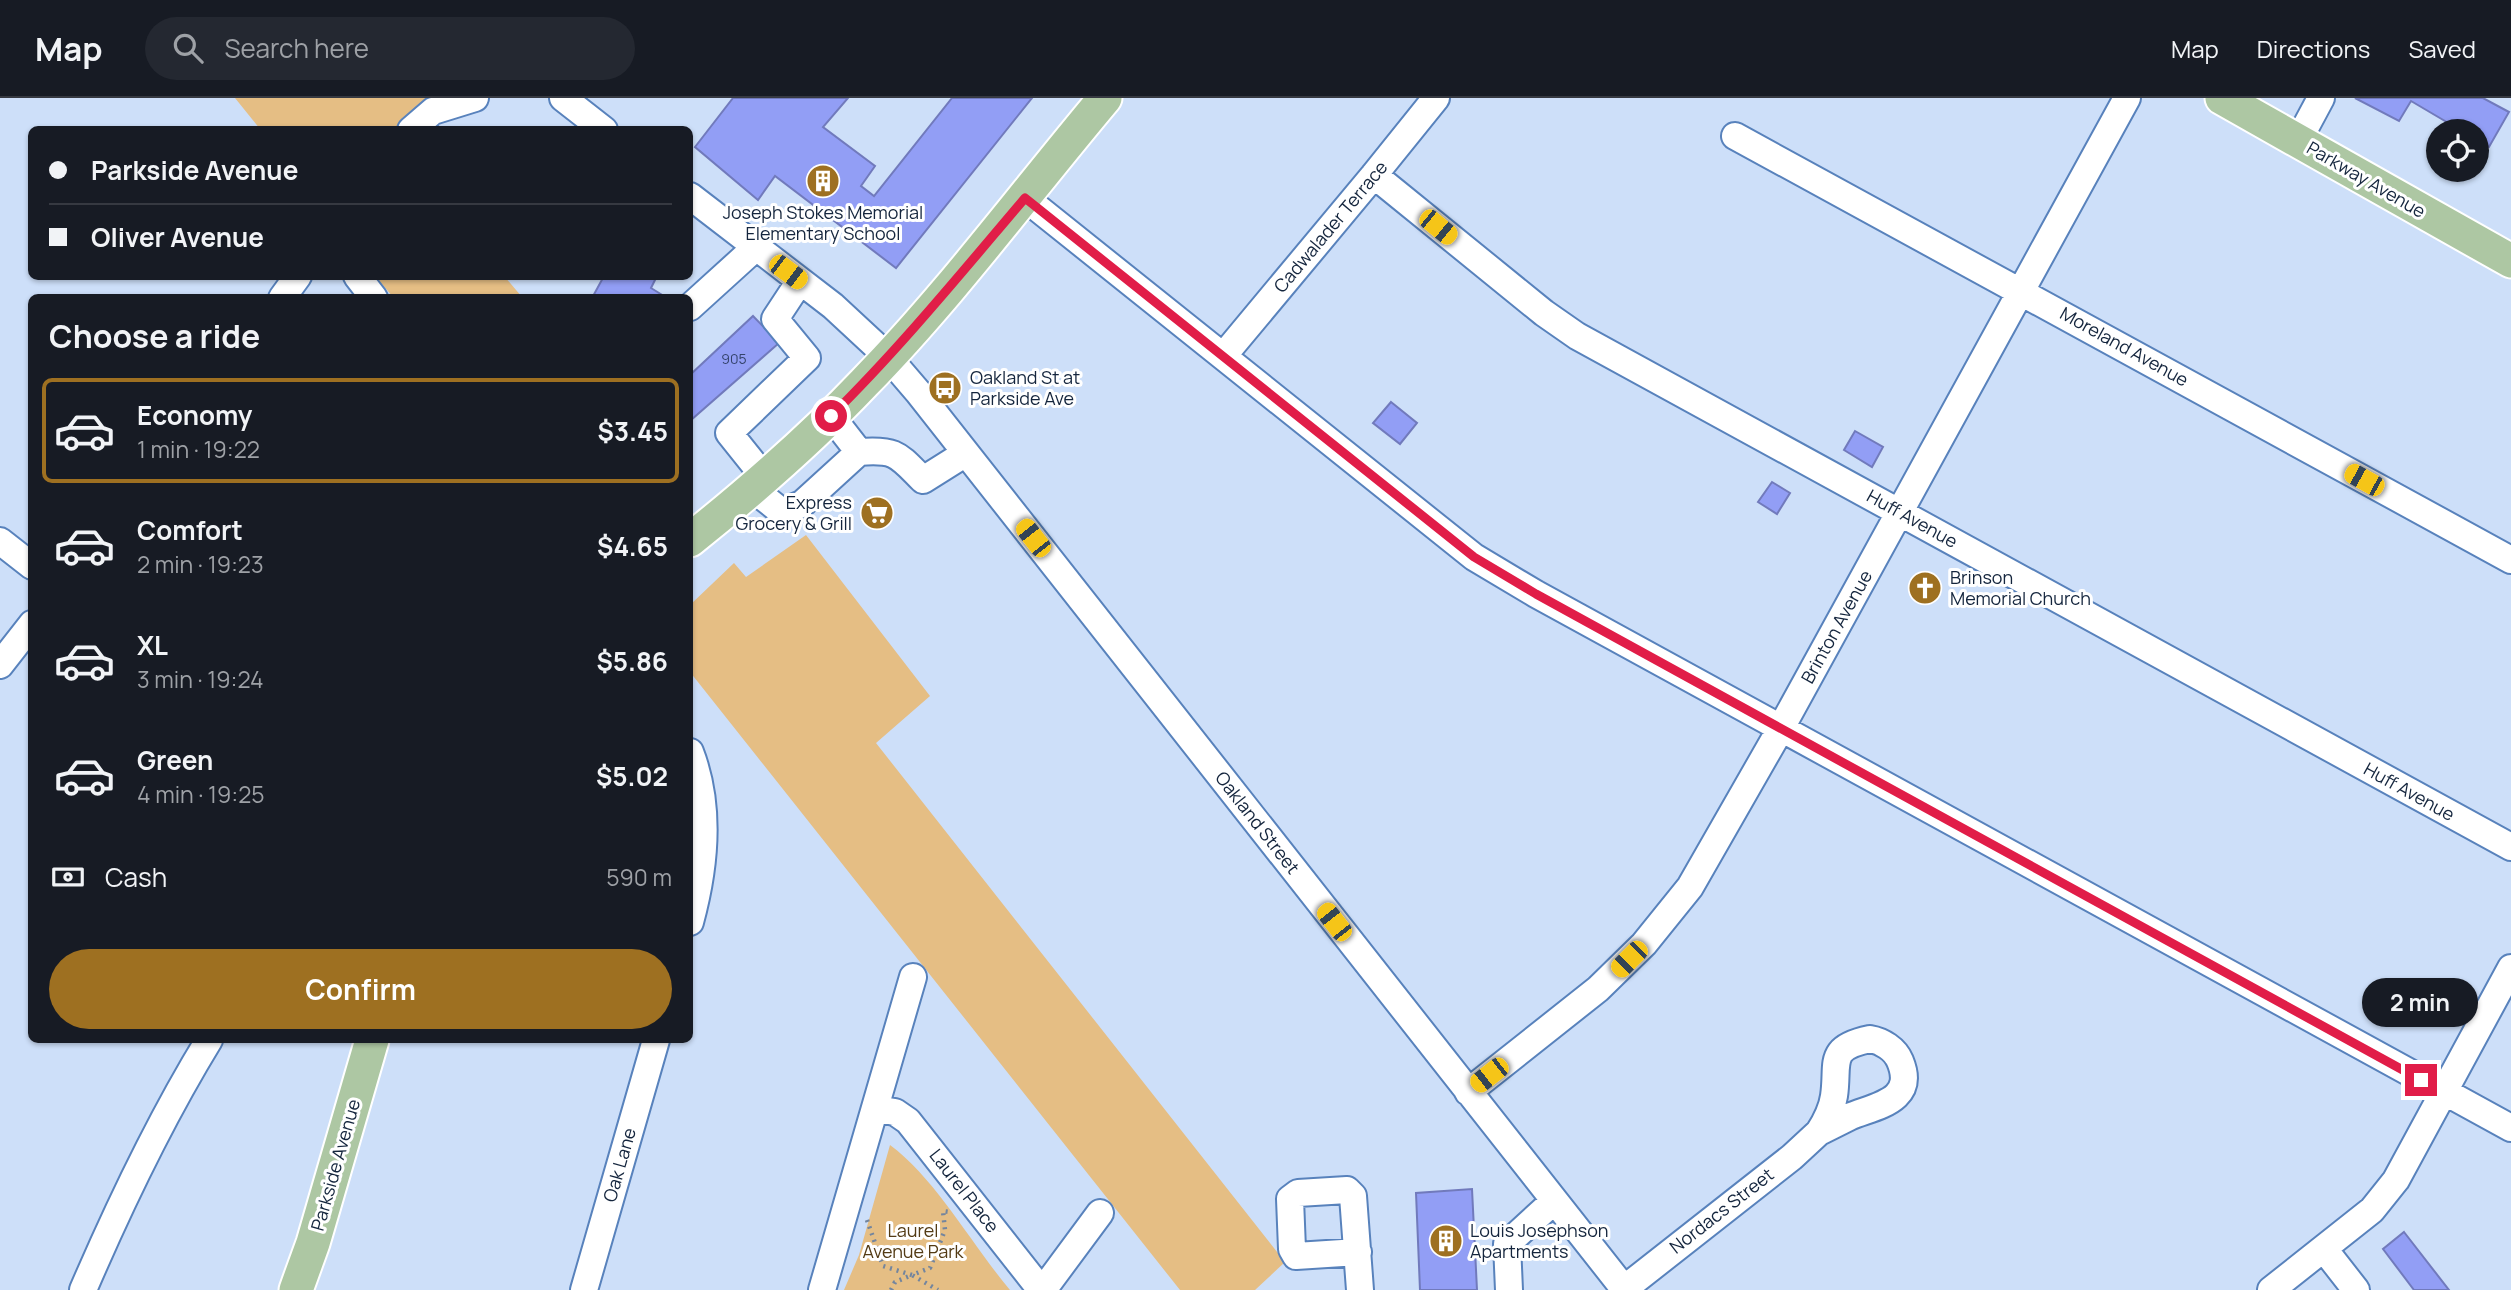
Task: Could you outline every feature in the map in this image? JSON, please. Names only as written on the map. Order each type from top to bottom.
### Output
[{"type":"main road","points":[[693,538],[759,483],[831,416],[888,357],[1025,198],[1105,98]]},
{"type":"main road","name":"Parkway Avenue","points":[[2222,98],[2511,261]]},
{"type":"main road","name":"Parkside Avenue","points":[[296,1290],[313,1243],[371,1043]]},
{"type":"street","points":[[415,126],[437,104],[475,98]]},
{"type":"street","points":[[563,98],[599,126]]},
{"type":"street","name":"Cadwalader Terrace","points":[[1224,355],[1436,98]]},
{"type":"street","name":"Brinton Avenue","points":[[1468,1092],[1598,989],[1644,944],[1690,887],[1782,728],[2127,98]]},
{"type":"street","points":[[2298,141],[2321,98]]},
{"type":"street","name":"Moreland Avenue","points":[[1735,136],[2511,560]]},
{"type":"street","name":"Huff Avenue","points":[[1374,175],[1544,313],[1577,336],[2511,847]]},
{"type":"street","name":"Oakland Street","points":[[693,198],[833,306],[888,357],[1625,1289]]},
{"type":"street","points":[[1025,198],[1474,557],[1536,594],[2511,1128]]},
{"type":"street","points":[[693,304],[755,248]]},
{"type":"street","points":[[360,280],[371,294]]},
{"type":"street","points":[[800,281],[775,319],[807,358],[729,433],[759,483],[782,512],[802,504],[859,452],[898,454],[923,480],[966,453]]},
{"type":"street","points":[[831,416],[859,452]]},
{"type":"street","points":[[0,541],[28,563]]},
{"type":"street","points":[[0,665],[28,629]]},
{"type":"street","points":[[693,762],[702,792],[704,825],[701,869],[693,908]]},
{"type":"street","points":[[2271,1290],[2378,1204],[2396,1180],[2511,968]]},
{"type":"street","points":[[822,1290],[913,977]]},
{"type":"street","points":[[83,1290],[114,1217],[183,1083],[207,1043]]},
{"type":"street","name":"Oak Lane","points":[[584,1290],[655,1043]]},
{"type":"street","name":"Laurel Place","points":[[875,1109],[895,1112],[908,1121],[1042,1290]]},
{"type":"street","name":"Nordacs Street","points":[[1625,1289],[1792,1157],[1819,1132]]},
{"type":"street","points":[[1509,1290],[1507,1244],[1554,1201]]},
{"type":"street","points":[[1042,1290],[1100,1213]]},
{"type":"street","points":[[2323,1249],[2356,1290]]},
{"type":"street","points":[[1358,1252],[1360,1290]]},
{"type":"path","points":[[870,1208],[867,1220],[883,1266],[912,1275],[938,1290]]},
{"type":"path","points":[[891,1290],[895,1282],[930,1268],[945,1230],[943,1210],[956,1214]]},
{"type":"green space","points":[[235,98],[429,98],[410,126],[258,126]]},
{"type":"green space","points":[[379,280],[508,280],[519,294],[390,294]]},
{"type":"green space","points":[[806,535],[930,696],[876,743],[1285,1262],[1255,1290],[1180,1290],[693,676],[693,602],[734,563],[746,577]]},
{"type":"green space","name":"Laurel Avenue Park","points":[[890,1145],[907,1159],[938,1194],[1010,1290],[844,1290],[859,1255]]},
{"type":"building","name":"Joseph Stokes Memorial Elementary School","points":[[733,98],[848,98],[823,127],[875,166],[861,186],[874,196],[952,98],[1032,98],[896,268],[775,176],[758,200],[695,147]]},
{"type":"building","points":[[2355,98],[2483,98],[2509,112],[2489,147],[2489,119],[2442,119],[2411,101],[2399,121]]},
{"type":"building","points":[[602,280],[655,280],[651,288],[661,294],[594,294]]},
{"type":"building","points":[[753,316],[779,343],[693,418],[693,372]]},
{"type":"building","points":[[1391,402],[1417,423],[1400,444],[1373,423]]},
{"type":"building","points":[[1855,431],[1883,447],[1872,467],[1844,450]]},
{"type":"building","points":[[1772,482],[1790,493],[1777,514],[1758,502]]},
{"type":"building","name":"Louis Josephson Apartments","points":[[1472,1189],[1477,1290],[1420,1290],[1416,1193]]},
{"type":"building","points":[[2404,1232],[2449,1290],[2414,1290],[2383,1249]]},
{"type":"place","name":"Joseph Stokes Memorial Elementary School","points":[[823,181]]},
{"type":"place","name":"Oakland St at Parkside Ave","points":[[945,388]]},
{"type":"place","name":"Express Grocery & Grill","points":[[877,513]]},
{"type":"place","name":"Brinson Memorial Church","points":[[1925,588]]},
{"type":"place","name":"Louis Josephson Apartments","points":[[1446,1241]]},
{"type":"route","points":[[831,416],[865,383],[934,306],[1025,198],[1474,557],[1536,594],[2421,1080]]}]
